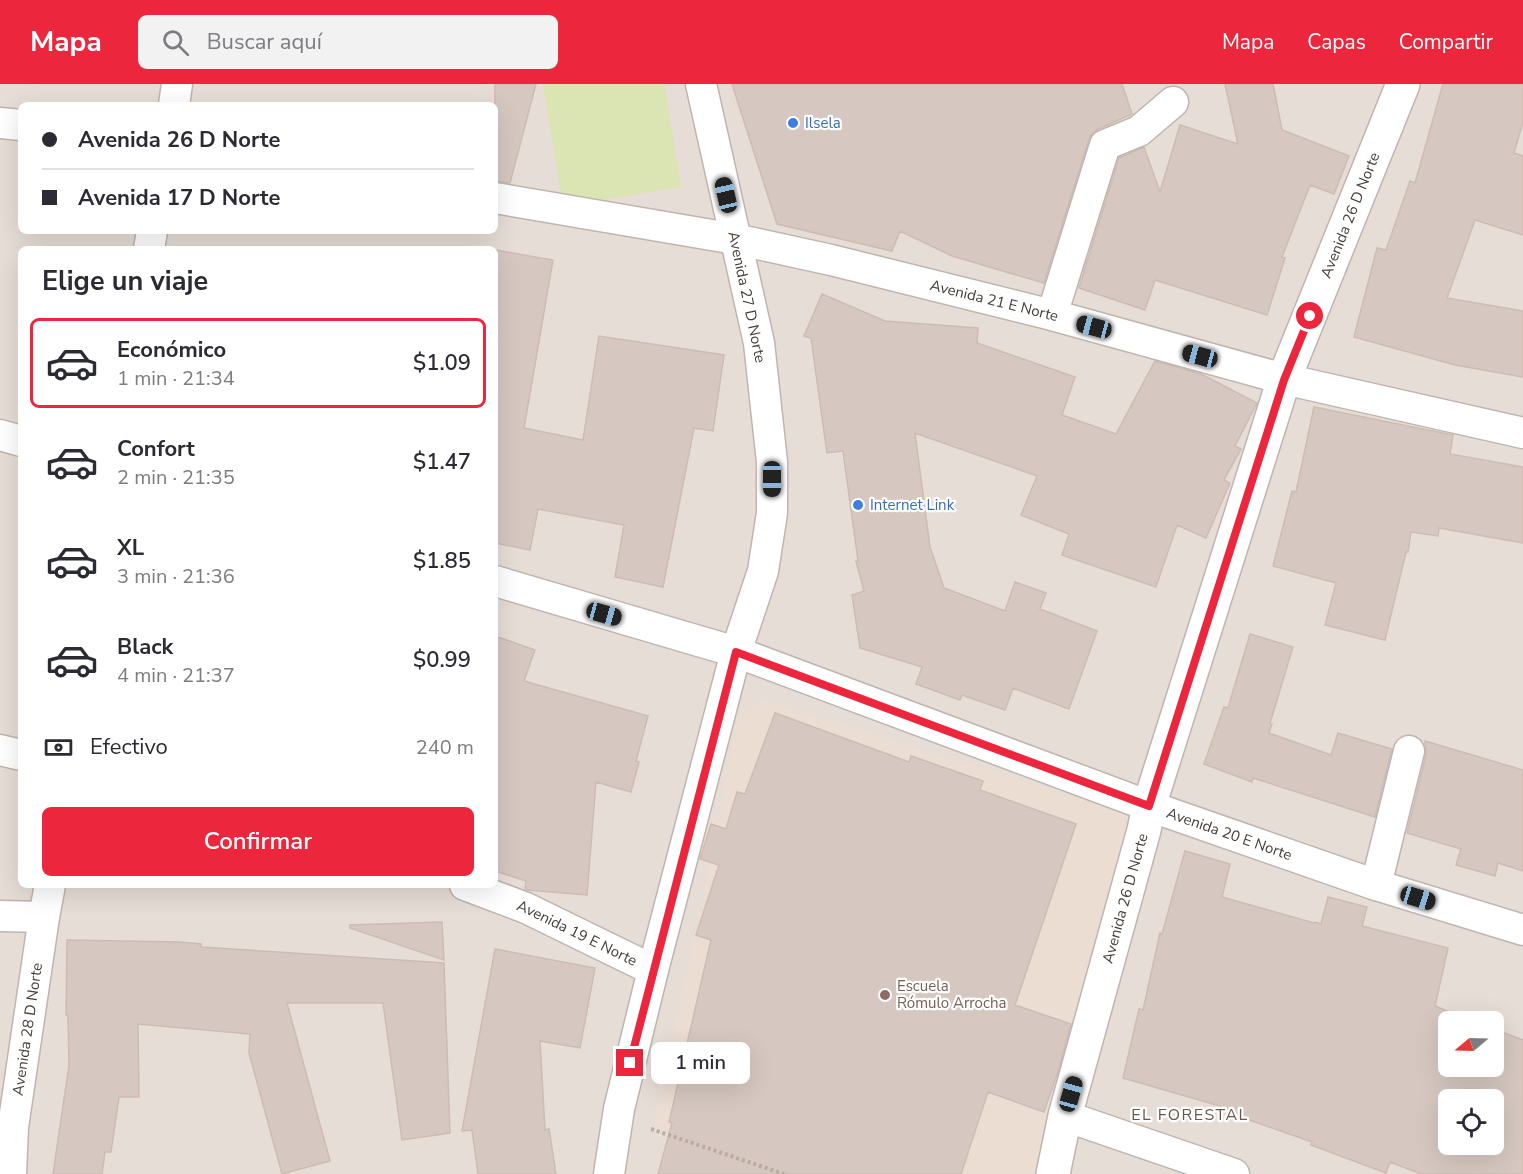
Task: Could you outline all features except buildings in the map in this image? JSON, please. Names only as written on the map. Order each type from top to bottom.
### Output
[{"type":"street","points":[[174,102],[177,84]]},
{"type":"street","name":"Avenida 27 D Norte","points":[[609,1174],[617,1118],[653,970],[736,652],[763,571],[772,513],[772,462],[759,343],[701,84]]},
{"type":"street","name":"Avenida 26 D Norte","points":[[1053,1174],[1065,1116],[1149,806],[1284,380],[1403,84]]},
{"type":"street","points":[[1052,315],[1105,145],[1139,132],[1173,102]]},
{"type":"street","points":[[0,123],[18,125]]},
{"type":"street","name":"Avenida 21 E Norte","points":[[498,199],[735,239],[831,260],[1052,315],[1284,380],[1523,433]]},
{"type":"street","points":[[0,435],[18,440]]},
{"type":"street","name":"Avenida 20 E Norte","points":[[498,582],[736,652],[1149,806],[1376,885],[1523,930]]},
{"type":"street","points":[[0,750],[18,754]]},
{"type":"street","points":[[1376,885],[1409,751]]},
{"type":"street","name":"Avenida 28 D Norte","points":[[11,1174],[7,1126],[49,888]]},
{"type":"street","name":"Avenida 19 E Norte","points":[[473,888],[526,908],[653,970]]},
{"type":"street","points":[[0,916],[44,916]]},
{"type":"street","points":[[1065,1116],[1234,1174]]},
{"type":"path","points":[[617,1118],[784,1174]]},
{"type":"shaded area","points":[[0,84],[1523,84],[1523,1174],[0,1174]]},
{"type":"shaded area","name":"Escuela Rómulo Arrocha","points":[[759,698],[1137,817],[1042,1174],[799,1174],[654,1123],[709,867],[696,863],[710,817],[719,817],[737,724]]},
{"type":"green space","points":[[543,84],[664,84],[681,187],[563,206]]},
{"type":"place","name":"Ilsela","points":[[793,123]]},
{"type":"place","name":"Internet Link","points":[[858,505]]},
{"type":"place","name":"Escuela Rómulo Arrocha","points":[[885,995]]},
{"type":"district","name":"EL FORESTAL","points":[[1190,1115]]},
{"type":"route","points":[[630,1063],[736,652],[1149,806],[1284,380],[1310,316]]}]
